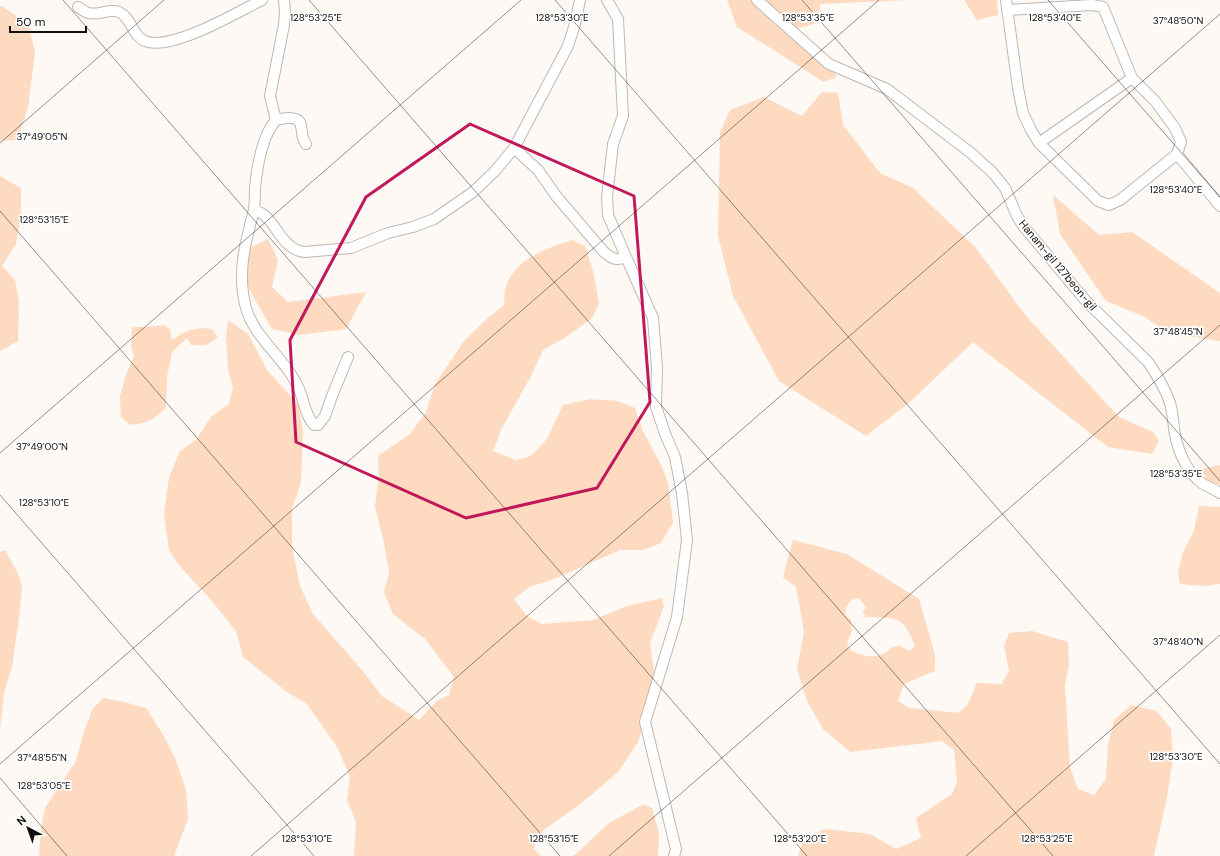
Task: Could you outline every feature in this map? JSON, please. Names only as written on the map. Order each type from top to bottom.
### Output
[{"type":"street","points":[[78,7],[88,13],[115,11],[120,13],[126,17],[140,38],[145,42],[159,42],[178,40],[192,35],[262,0]]},
{"type":"street","points":[[276,120],[270,96],[284,25],[284,0]]},
{"type":"street","points":[[254,210],[261,212],[292,248],[305,252],[351,248],[388,233],[434,220],[474,192],[495,171],[514,148],[568,46],[575,24],[580,0]]},
{"type":"street","points":[[607,0],[618,19],[623,116],[613,144],[607,197],[608,215],[653,318],[657,367],[656,407],[675,457],[682,493],[687,540],[677,617],[645,722],[676,849],[674,856]]},
{"type":"street","name":"Hanam-gil 127beon-gil","points":[[757,0],[828,64],[887,89],[971,153],[993,173],[1005,188],[1017,216],[1024,227],[1086,301],[1148,362],[1165,389],[1171,405],[1175,435],[1180,452],[1189,470],[1202,484],[1220,493]]},
{"type":"street","points":[[1006,5],[1092,5],[1103,7],[1132,78],[1155,101],[1175,128],[1181,142],[1177,154],[1120,200],[1109,205],[1098,201],[1038,143],[1031,130],[1023,113],[1018,88],[1006,5]]},
{"type":"street","points":[[1038,143],[1132,78]]},
{"type":"street","points":[[306,144],[302,139],[302,125],[299,120],[294,118],[276,120],[270,126],[257,169],[254,210],[248,231],[243,264],[242,276],[246,306],[249,316],[264,340],[291,374],[310,420],[314,425],[318,425],[325,416],[348,357]]},
{"type":"street","points":[[514,148],[538,170],[557,197],[610,258],[618,260],[626,257]]},
{"type":"street","points":[[1177,154],[1220,206]]},
{"type":"highlighted area","points":[[470,124],[634,196],[650,402],[597,488],[466,518],[296,442],[290,340],[366,197]]},
{"type":"shaded area","points":[[727,0],[907,0],[821,4],[814,24],[793,30],[829,64],[837,77],[824,82],[737,27]]},
{"type":"shaded area","points":[[964,0],[997,0],[998,15],[977,20]]},
{"type":"shaded area","points":[[0,6],[28,24],[35,52],[28,108],[17,140],[0,141]]},
{"type":"shaded area","points":[[822,92],[838,93],[843,125],[880,173],[913,188],[976,248],[1026,316],[1119,417],[1153,432],[1159,441],[1152,454],[1108,447],[973,342],[910,402],[866,436],[779,381],[733,296],[718,236],[720,132],[730,110],[764,97],[802,116]]},
{"type":"shaded area","points":[[0,176],[21,188],[21,213],[16,244],[2,266],[15,280],[19,301],[18,341],[0,351]]},
{"type":"shaded area","points":[[1053,195],[1099,235],[1132,232],[1220,293],[1220,341],[1167,333],[1145,317],[1106,301],[1060,234]]},
{"type":"shaded area","points":[[268,239],[278,260],[272,287],[288,302],[366,292],[346,329],[299,335],[272,329],[241,275],[248,249]]},
{"type":"shaded area","points":[[572,240],[585,246],[593,271],[599,303],[592,318],[566,337],[543,350],[530,378],[502,428],[493,451],[516,460],[531,456],[547,439],[563,405],[590,399],[617,401],[635,408],[642,429],[662,467],[668,483],[673,522],[661,543],[643,550],[620,550],[554,579],[529,587],[514,599],[527,616],[542,624],[593,620],[627,606],[662,598],[664,606],[650,643],[656,686],[638,742],[618,772],[579,805],[537,835],[534,849],[541,856],[354,856],[356,822],[347,800],[350,776],[337,747],[307,704],[287,692],[243,657],[236,631],[211,600],[178,564],[169,550],[164,515],[169,477],[180,451],[196,440],[211,417],[229,404],[233,387],[228,369],[226,337],[228,320],[248,334],[267,370],[298,404],[303,431],[301,483],[292,508],[292,546],[300,586],[313,614],[361,669],[382,696],[419,720],[437,701],[449,695],[454,677],[425,639],[393,614],[384,592],[389,573],[384,543],[375,507],[379,475],[378,456],[410,434],[426,412],[435,384],[464,341],[504,305],[506,286],[513,273],[536,254]]},
{"type":"shaded area","points":[[163,325],[170,329],[171,338],[174,339],[182,333],[203,328],[213,329],[218,338],[206,345],[191,345],[187,338],[172,352],[167,377],[166,407],[150,420],[130,425],[121,417],[120,396],[126,375],[134,356],[131,346],[132,327]]},
{"type":"shaded area","points":[[1220,465],[1220,485],[1208,481],[1201,469]]},
{"type":"shaded area","points":[[1199,506],[1220,507],[1220,584],[1202,586],[1180,584],[1178,573],[1183,552],[1194,531]]},
{"type":"shaded area","points":[[793,540],[847,554],[919,599],[935,655],[935,671],[904,684],[898,701],[910,708],[958,713],[967,706],[977,683],[1002,684],[1009,671],[1004,646],[1009,633],[1032,631],[1068,642],[1069,665],[1065,685],[1070,768],[1078,789],[1094,795],[1106,779],[1108,745],[1114,720],[1131,705],[1157,711],[1171,729],[1173,759],[1167,797],[1154,856],[798,856],[803,841],[824,829],[870,834],[896,849],[921,838],[916,818],[952,794],[957,782],[954,750],[942,741],[850,752],[823,729],[807,701],[797,669],[804,631],[796,587],[783,577]],"holes":[[[859,598],[866,608],[863,611],[865,617],[891,618],[902,623],[915,646],[909,651],[900,646],[892,647],[877,656],[861,655],[850,650],[847,643],[852,631],[851,620],[845,615],[846,607],[851,600]]]},
{"type":"shaded area","points":[[5,550],[22,585],[12,667],[4,692],[0,731],[0,552]]},
{"type":"shaded area","points":[[104,698],[146,708],[164,736],[175,758],[186,790],[188,819],[174,856],[39,856],[41,829],[45,808],[76,761],[84,731],[93,708]]},
{"type":"shaded area","points":[[644,804],[652,808],[659,833],[658,856],[572,856],[609,823]]}]
